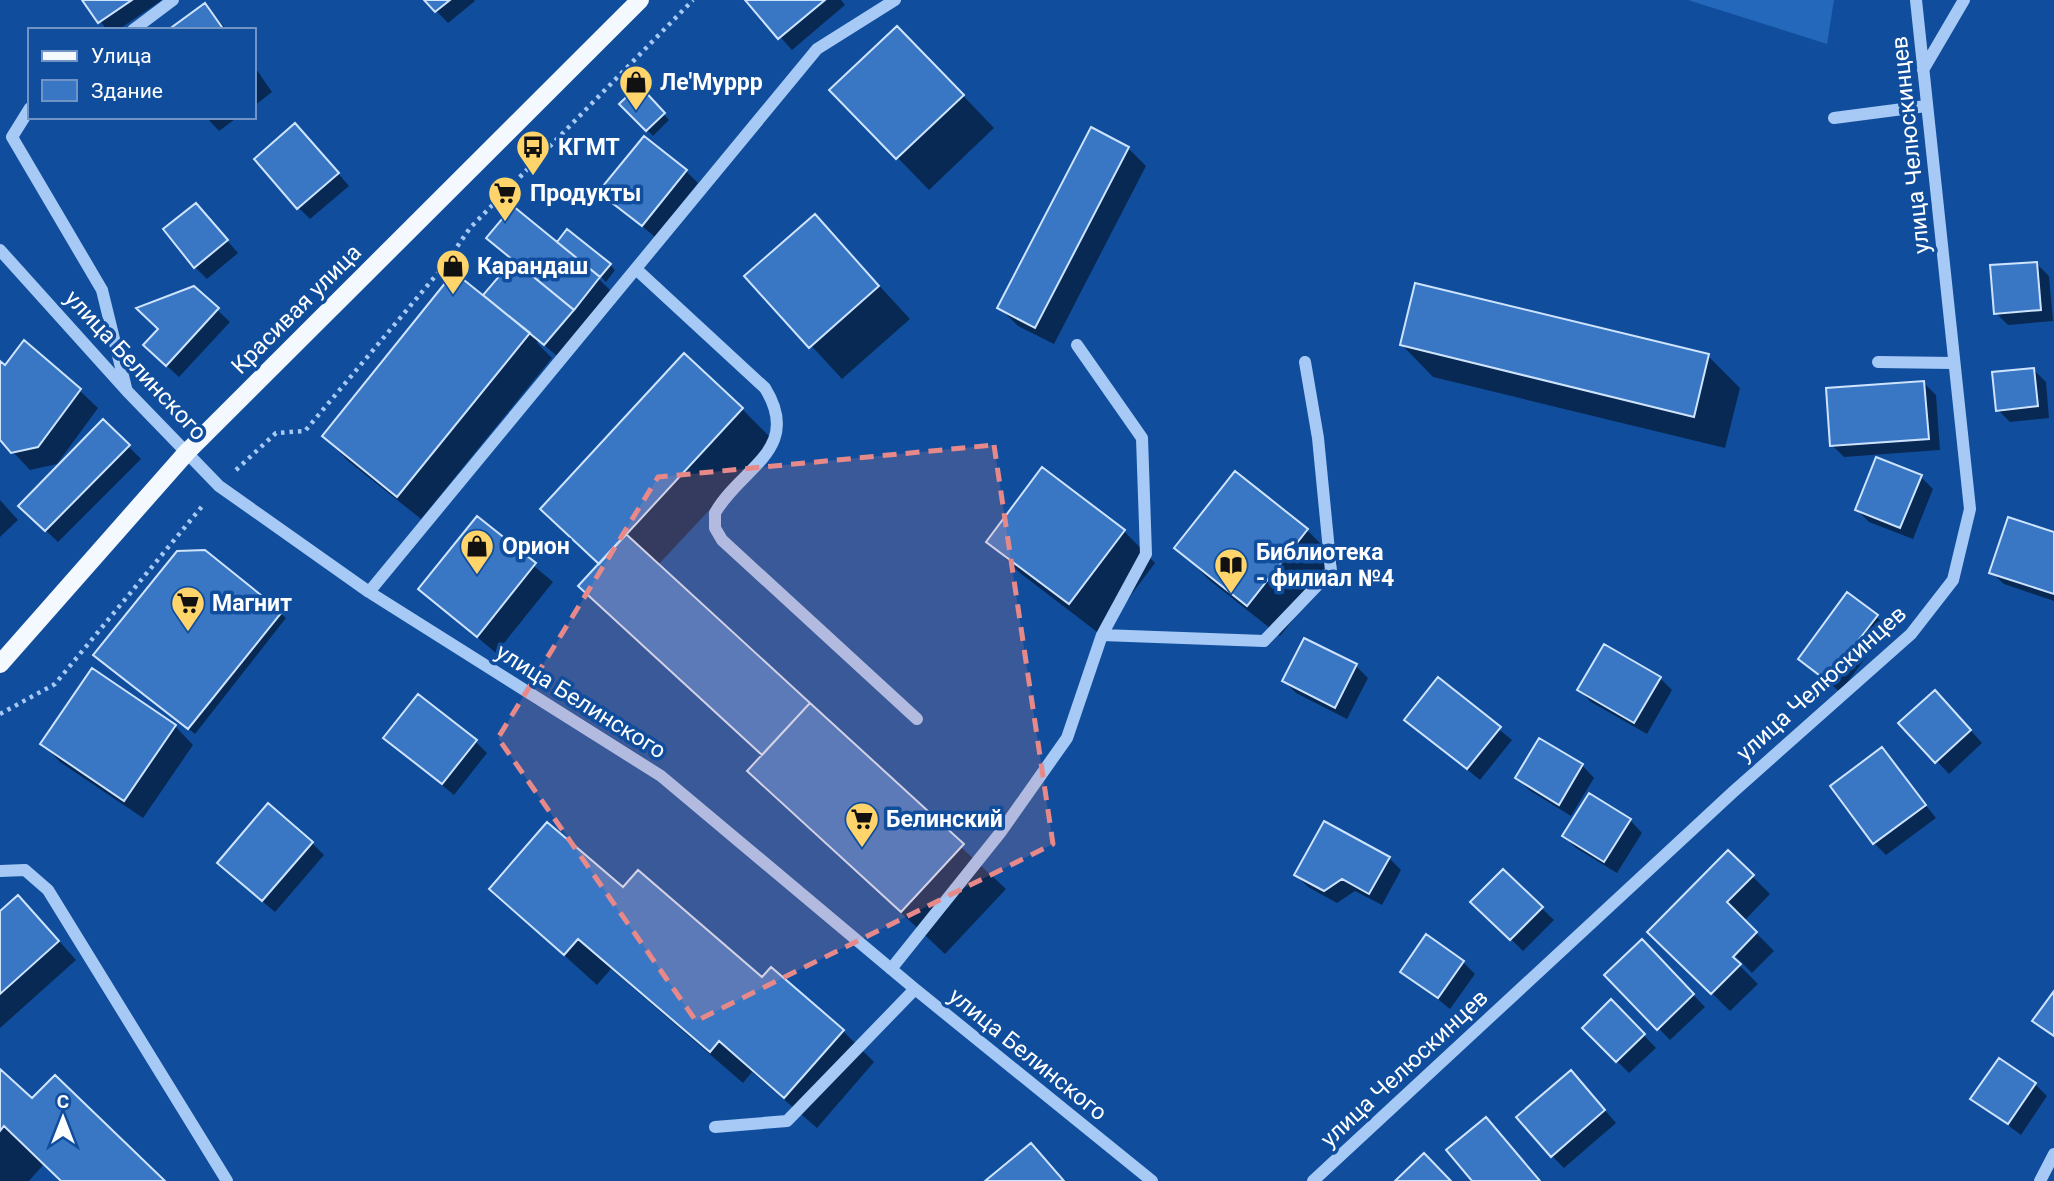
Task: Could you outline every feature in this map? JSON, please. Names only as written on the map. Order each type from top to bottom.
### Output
[{"type":"main road","name":"Красивая улица","points":[[0,664],[187,453],[640,0]]},
{"type":"street","points":[[137,28],[173,0]]},
{"type":"street","points":[[369,592],[817,50],[895,0]]},
{"type":"street","name":"улица Челюскинцев","points":[[1313,1181],[1723,801],[1920,624],[1953,580],[1970,509],[1916,0]]},
{"type":"street","points":[[1923,70],[1964,0]]},
{"type":"street","points":[[1834,118],[1926,106]]},
{"type":"street","points":[[28,111],[12,137],[102,290],[127,391]]},
{"type":"street","name":"улица Белинского","points":[[0,250],[127,391],[219,486],[369,592],[661,776],[915,989],[1152,1181]]},
{"type":"street","points":[[636,269],[765,388],[776,405],[779,426],[769,451],[715,513],[715,528],[722,540],[917,719]]},
{"type":"street","points":[[891,968],[1000,833],[1067,738],[1102,635],[1146,554],[1142,438],[1077,345]]},
{"type":"street","points":[[1102,635],[1264,641],[1331,571],[1318,438],[1304,362]]},
{"type":"street","points":[[1878,362],[1953,363]]},
{"type":"street","points":[[0,871],[25,870],[48,890],[227,1181]]},
{"type":"street","points":[[715,1127],[787,1121],[915,989]]},
{"type":"street","points":[[2040,1181],[2054,1154]]},
{"type":"path","points":[[0,714],[55,684],[219,486],[276,433],[305,431],[443,267],[470,228],[693,0]]},
{"type":"highlighted area","points":[[994,445],[1053,844],[696,1021],[498,738],[658,477]]},
{"type":"shaded area","points":[[1688,0],[1834,0],[1827,44]]},
{"type":"building","points":[[82,0],[132,0],[98,23]]},
{"type":"building","points":[[424,0],[450,0],[435,12]]},
{"type":"building","points":[[745,0],[825,0],[778,39]]},
{"type":"building","points":[[205,3],[223,28],[171,28]]},
{"type":"building","points":[[897,26],[964,95],[896,159],[829,90]]},
{"type":"building","points":[[639,85],[665,113],[646,131],[619,104]]},
{"type":"building","points":[[295,123],[339,173],[297,209],[254,159]]},
{"type":"building","points":[[1091,127],[1129,147],[1035,328],[997,308]]},
{"type":"building","points":[[644,136],[687,170],[642,226],[598,192]]},
{"type":"building","points":[[196,203],[228,240],[194,268],[163,229]]},
{"type":"building","points":[[513,206],[600,277],[574,310],[486,238]]},
{"type":"building","points":[[815,214],[879,286],[809,348],[744,276]]},
{"type":"building","points":[[567,229],[611,264],[600,277],[557,242]]},
{"type":"building","points":[[513,260],[574,310],[544,345],[483,295]]},
{"type":"building","points":[[2037,262],[2041,310],[1994,314],[1990,265]]},
{"type":"building","points":[[454,272],[530,333],[397,497],[322,436]]},
{"type":"building","points":[[1415,283],[1709,354],[1694,417],[1400,345]]},
{"type":"building","points":[[194,286],[219,308],[166,366],[143,345],[158,329],[136,308]]},
{"type":"building","points":[[24,340],[81,389],[38,447],[11,453],[0,440],[0,361],[5,365]]},
{"type":"building","points":[[684,353],[743,408],[599,564],[540,509]]},
{"type":"building","points":[[2034,368],[2038,406],[1996,411],[1992,372]]},
{"type":"building","points":[[1924,381],[1929,439],[1830,446],[1826,388]]},
{"type":"building","points":[[103,419],[130,445],[45,531],[18,506]]},
{"type":"building","points":[[1876,457],[1922,475],[1900,528],[1855,510]]},
{"type":"building","points":[[1042,467],[1125,530],[1069,604],[986,542]]},
{"type":"building","points":[[1235,471],[1308,529],[1247,606],[1174,548]]},
{"type":"building","name":"Орион","points":[[477,516],[536,563],[477,637],[418,589]]},
{"type":"building","points":[[2008,517],[2054,532],[2054,594],[1989,573]]},
{"type":"building","points":[[626,534],[810,703],[762,755],[578,586]]},
{"type":"building","name":"Магнит","points":[[205,550],[282,612],[188,729],[93,655],[177,551]]},
{"type":"building","points":[[1847,592],[1878,615],[1827,681],[1798,659]]},
{"type":"building","points":[[1304,638],[1357,664],[1335,708],[1282,681]]},
{"type":"building","points":[[1604,644],[1661,677],[1634,723],[1577,690]]},
{"type":"building","points":[[92,668],[176,725],[124,801],[40,744]]},
{"type":"building","points":[[1438,677],[1501,727],[1467,769],[1404,720]]},
{"type":"building","points":[[1935,690],[1971,730],[1935,763],[1898,723]]},
{"type":"building","points":[[418,694],[477,740],[442,784],[383,738]]},
{"type":"building","points":[[810,703],[964,844],[901,912],[747,771]]},
{"type":"building","points":[[1539,738],[1583,764],[1559,805],[1515,778]]},
{"type":"building","points":[[1882,747],[1926,805],[1873,844],[1830,786]]},
{"type":"building","points":[[1589,793],[1631,819],[1604,862],[1562,836]]},
{"type":"building","points":[[268,803],[313,842],[262,901],[217,863]]},
{"type":"building","points":[[1324,821],[1390,857],[1369,894],[1342,879],[1324,891],[1294,875]]},
{"type":"building","points":[[547,822],[623,887],[638,870],[762,977],[771,967],[844,1030],[784,1098],[719,1041],[710,1052],[578,939],[564,955],[489,889]]},
{"type":"building","points":[[1728,850],[1754,875],[1727,902],[1757,932],[1733,957],[1741,964],[1711,994],[1647,932]]},
{"type":"building","points":[[1503,869],[1543,907],[1510,940],[1470,902]]},
{"type":"building","points":[[18,895],[59,941],[0,994],[0,911]]},
{"type":"building","points":[[1426,934],[1464,961],[1438,998],[1400,972]]},
{"type":"building","points":[[1642,939],[1694,994],[1657,1030],[1604,975]]},
{"type":"building","points":[[2054,991],[2054,1036],[2032,1021]]},
{"type":"building","points":[[1611,999],[1645,1034],[1616,1062],[1582,1028]]},
{"type":"building","points":[[1999,1058],[2036,1083],[2008,1124],[1970,1099]]},
{"type":"building","points":[[0,1069],[32,1098],[55,1075],[165,1181],[61,1181],[4,1126],[0,1131]]},
{"type":"building","points":[[1571,1070],[1605,1110],[1551,1157],[1516,1117]]},
{"type":"building","points":[[1486,1117],[1540,1181],[1472,1181],[1446,1150]]},
{"type":"building","points":[[1031,1143],[1064,1181],[985,1181]]},
{"type":"building","points":[[1424,1153],[1451,1181],[1395,1181]]},
{"type":"place","name":"Ле'Муррр","points":[[636,112]]},
{"type":"place","name":"КГМТ","points":[[533,177]]},
{"type":"place","name":"Продукты","points":[[505,223]]},
{"type":"place","name":"Карандаш","points":[[453,296]]},
{"type":"place","name":"Орион","points":[[477,576]]},
{"type":"place","name":"Библиотека - филиал №4","points":[[1231,595]]},
{"type":"place","name":"Магнит","points":[[188,633]]},
{"type":"place","name":"Белинский","points":[[862,849]]}]
